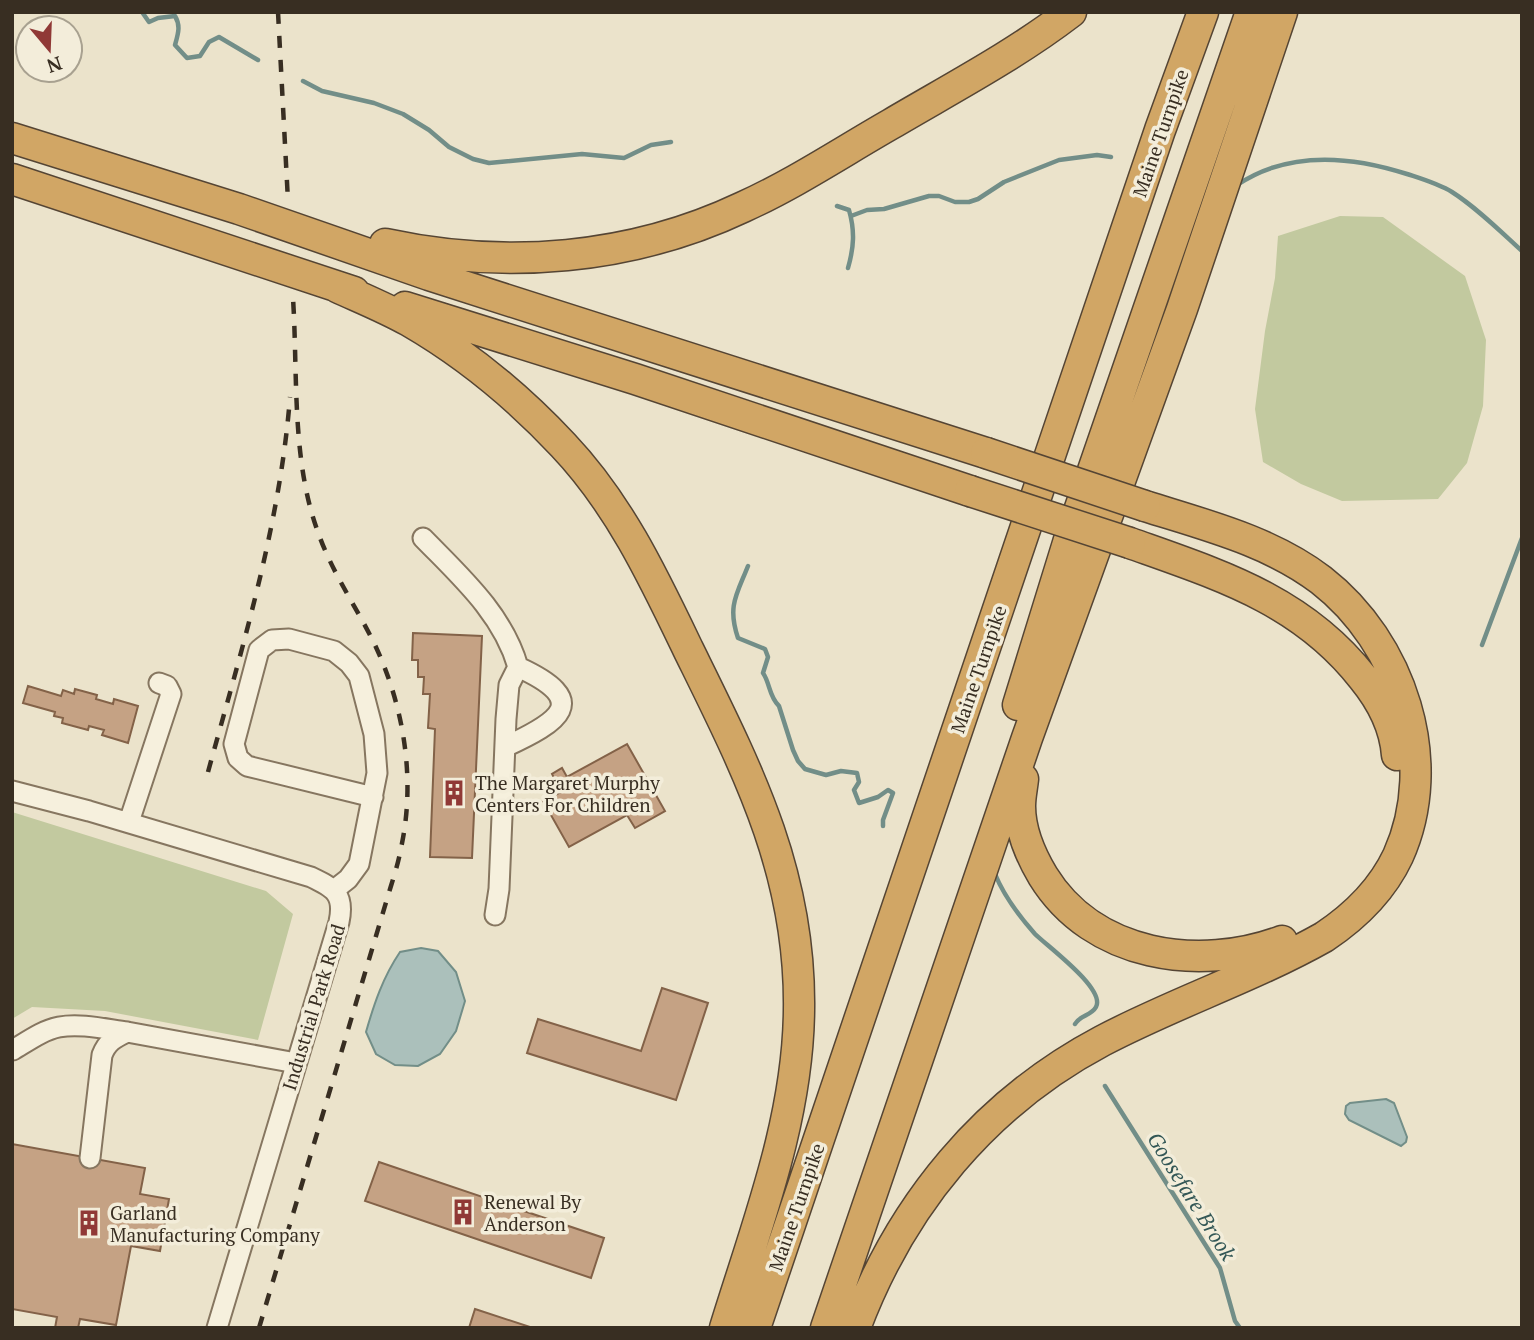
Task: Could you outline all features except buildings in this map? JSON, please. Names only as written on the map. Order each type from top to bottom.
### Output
[{"type":"highway","points":[[239,209],[380,243],[451,255],[538,258],[592,253],[649,241],[713,220],[767,195],[990,66],[1071,12]]},
{"type":"highway","name":"Maine Turnpike","points":[[755,1328],[1156,143],[1203,12]]},
{"type":"highway","points":[[808,1328],[1026,684],[1084,494],[1251,12]]},
{"type":"highway","points":[[826,1328],[1027,738],[1222,192],[1278,23]]},
{"type":"highway","points":[[12,138],[239,209],[442,280],[1244,538],[1279,553],[1322,581],[1359,619],[1392,668],[1401,690],[1411,727],[1416,782],[1412,814],[1404,839],[1393,865],[1377,888],[1353,915],[1324,937],[1104,1040],[1058,1067],[1011,1103],[962,1149],[910,1215],[871,1284],[855,1328]]},
{"type":"highway","points":[[12,179],[337,287],[635,379],[1130,543],[1247,586],[1282,604],[1323,635],[1352,663],[1371,688],[1393,733],[1397,748],[1399,777],[1395,816],[1377,860],[1357,887],[1331,912],[1301,932],[1265,947],[1227,956],[1195,957],[1159,953],[1130,944],[1093,927],[1072,911],[1052,890],[1038,868],[1027,840],[1020,807],[1027,738]]},
{"type":"highway","points":[[337,287],[408,321],[495,381],[541,423],[587,472],[622,520],[654,576],[744,764],[772,832],[789,897],[798,957],[799,1013],[795,1075],[778,1158],[725,1328]]},
{"type":"street","points":[[423,538],[471,586],[488,608],[513,650],[519,667],[555,688],[562,700],[561,711],[551,721],[531,735],[505,747]]},
{"type":"street","points":[[12,791],[129,822],[311,877],[334,890],[348,879],[359,864],[373,797],[377,773],[374,734],[359,676],[349,663],[334,651],[289,639],[272,640],[260,650],[234,744],[238,758],[247,766],[373,797]]},
{"type":"street","points":[[495,915],[499,889],[509,685],[519,667]]},
{"type":"street","points":[[129,822],[171,694],[167,686],[159,683]]},
{"type":"street","name":"Industrial Park Road","points":[[217,1328],[339,922],[340,901],[334,890]]},
{"type":"street","points":[[13,1049],[41,1033],[60,1027],[91,1027],[202,1049],[296,1063]]},
{"type":"street","points":[[90,1158],[102,1055],[106,1045],[127,1032]]},
{"type":"green space","points":[[1340,216],[1383,217],[1465,276],[1486,340],[1483,406],[1467,463],[1438,499],[1342,501],[1301,484],[1263,462],[1255,409],[1275,278],[1278,236]]},
{"type":"green space","points":[[12,812],[266,891],[293,914],[258,1040],[105,1011],[32,1007],[12,1019]]},
{"type":"water","points":[[421,948],[438,951],[456,972],[465,1001],[456,1031],[440,1054],[418,1066],[395,1065],[376,1054],[366,1032],[380,991],[400,952]]},
{"type":"water","points":[[1386,1099],[1394,1103],[1407,1137],[1401,1146],[1349,1120],[1345,1114],[1346,1106],[1350,1103]]},
{"type":"waterway","name":"Goosefare Brook","points":[[142,12],[149,22],[175,16],[178,27],[175,45],[187,58],[200,56],[209,42],[219,37],[258,60]]},
{"type":"waterway","name":"Goosefare Brook","points":[[303,81],[322,91],[374,103],[403,114],[429,130],[449,147],[473,159],[489,163],[582,154],[624,158],[651,145],[671,142]]},
{"type":"waterway","points":[[851,216],[929,196],[969,202],[1004,182],[1059,160],[1097,155],[1111,157]]},
{"type":"waterway","points":[[1237,185],[1257,174],[1299,161],[1342,160],[1386,168],[1452,192],[1479,212],[1522,251]]},
{"type":"waterway","name":"Goosefare Brook","points":[[837,206],[849,210],[851,218],[853,239],[848,268]]},
{"type":"waterway","points":[[1482,645],[1522,538]]},
{"type":"waterway","name":"Goosefare Brook","points":[[748,566],[733,609],[735,627],[738,638],[765,649],[768,657],[763,673],[779,706],[798,761],[805,769],[826,775],[841,771],[857,773],[859,782],[854,790],[859,803],[878,797],[888,790],[893,793],[883,826]]},
{"type":"waterway","name":"Goosefare Brook","points":[[995,874],[1007,898],[1029,927],[1074,968],[1097,999],[1096,1007],[1075,1024]]},
{"type":"waterway","name":"Goosefare Brook","points":[[1105,1086],[1220,1268],[1235,1321],[1240,1328]]},
{"type":"railway","points":[[278,12],[288,201]]},
{"type":"railway","points":[[259,1328],[397,867],[407,796],[407,770],[400,719],[385,669],[325,549],[310,507],[297,418],[293,298]]},
{"type":"railway","points":[[208,772],[269,539],[290,397]]},
{"type":"place","name":"The Margaret Murphy Centers For Children","points":[[454,793]]},
{"type":"place","name":"Renewal By Anderson","points":[[463,1212]]},
{"type":"place","name":"Garland Manufacturing Company","points":[[89,1223]]}]
